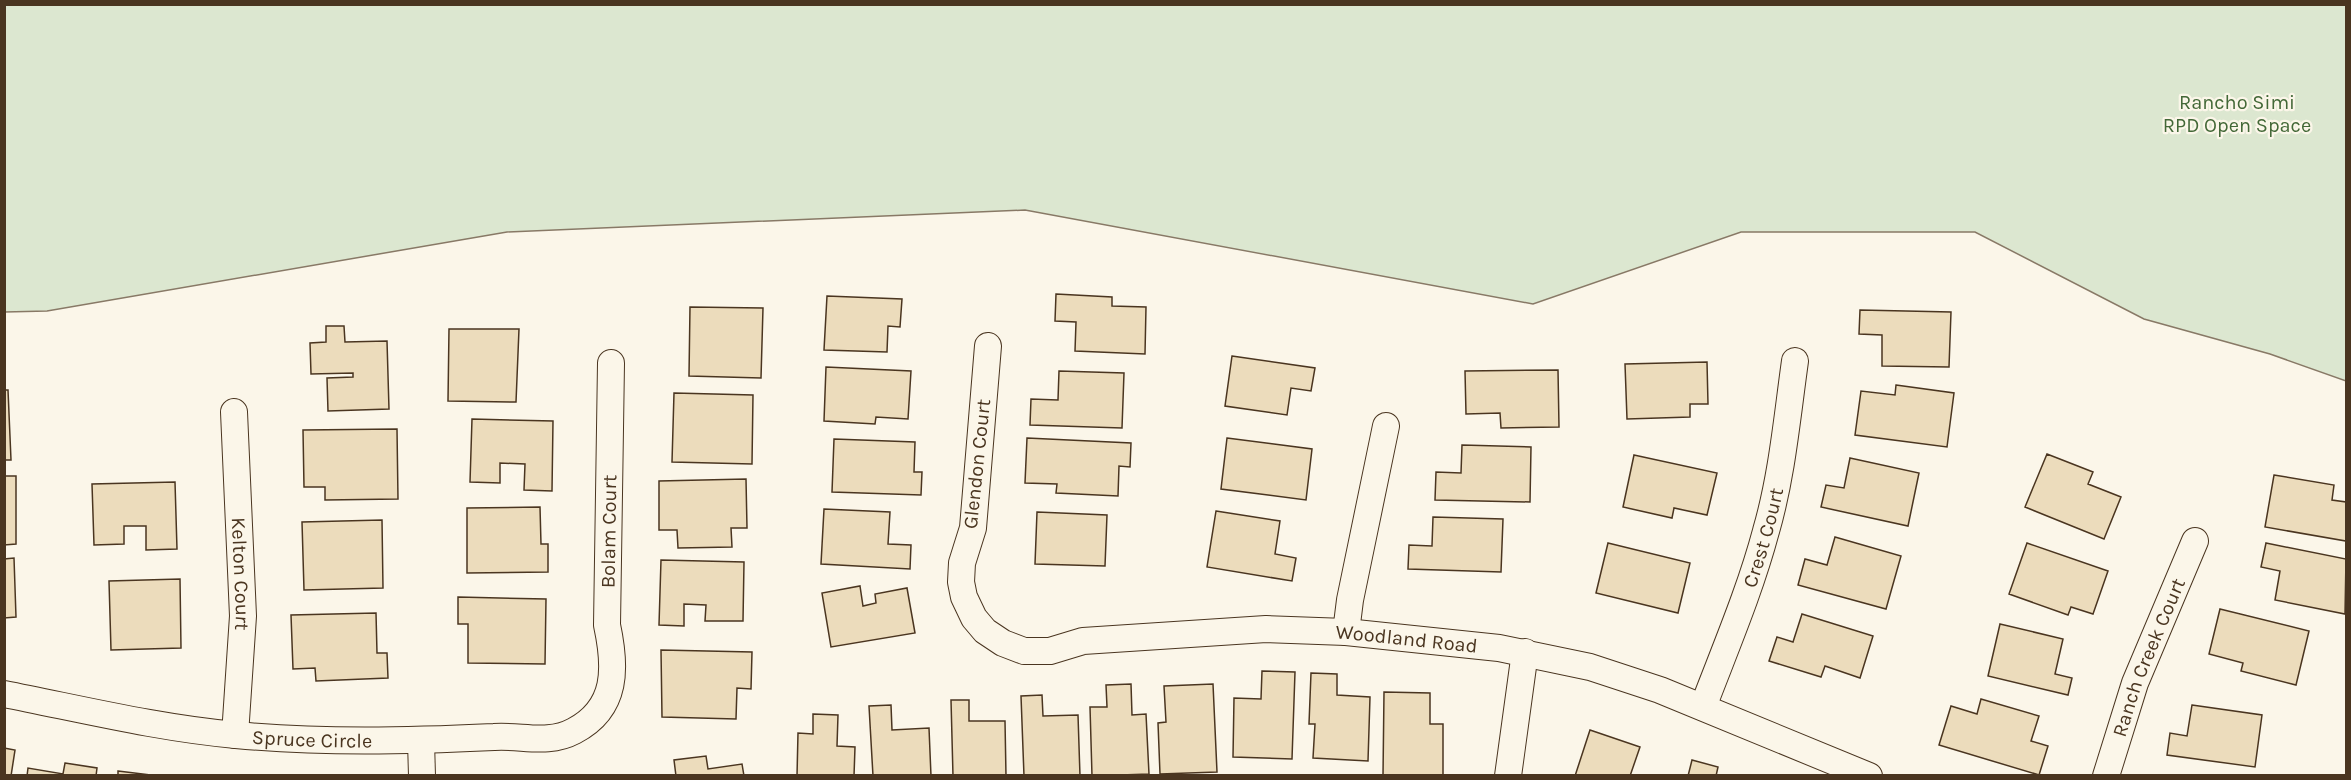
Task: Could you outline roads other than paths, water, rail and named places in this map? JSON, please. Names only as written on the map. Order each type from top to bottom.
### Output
[{"type":"street","name":"Glendon Court","points":[[961,582],[962,563],[973,528],[988,346]]},
{"type":"street","name":"Crest Court","points":[[1703,707],[1743,602],[1766,531],[1781,465],[1795,361]]},
{"type":"street","name":"Bolam Court","points":[[606,698],[612,684],[614,658],[607,625],[610,363]]},
{"type":"street","name":"Kelton Court","points":[[234,412],[243,616],[235,735]]},
{"type":"street","points":[[1346,632],[1350,600],[1386,426]]},
{"type":"street","name":"Ranch Creek Court","points":[[2106,776],[2135,683],[2195,541]]},
{"type":"street","name":"Woodland Road","points":[[961,582],[964,597],[974,618],[985,631],[1003,644],[1024,651],[1050,651],[1083,641],[1266,629],[1346,632],[1525,652],[1590,667],[1703,707],[1869,776]]},
{"type":"street","points":[[1508,776],[1525,652]]},
{"type":"street","name":"Spruce Circle","points":[[4,694],[160,725],[235,735],[324,741],[421,741],[504,736],[532,740],[560,738],[576,730],[595,715],[606,698]]},
{"type":"street","points":[[421,741],[422,776]]},
{"type":"park label","name":"Rancho Simi RPD Open Space","points":[[2237,114]]}]
